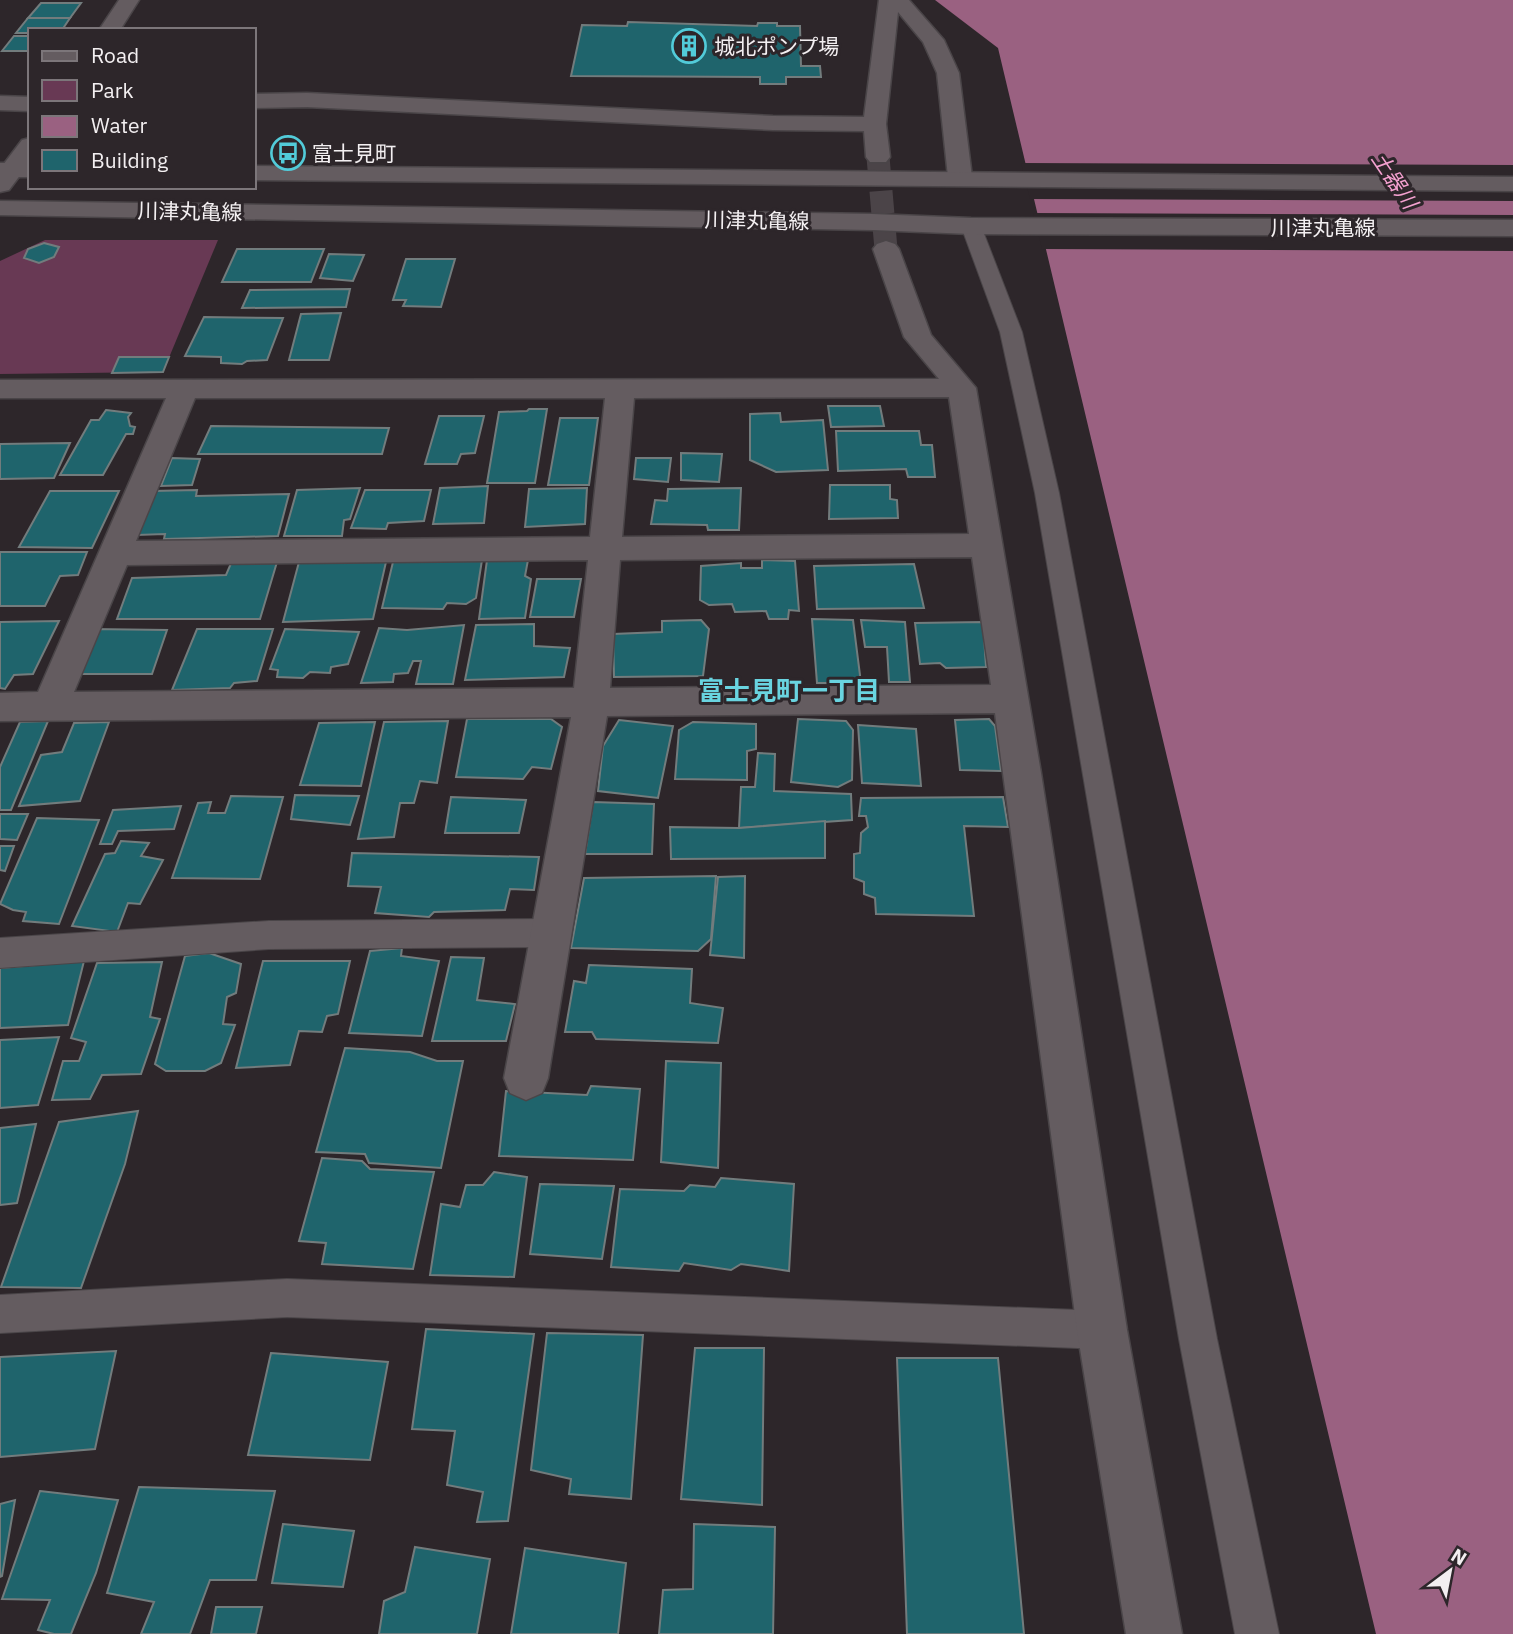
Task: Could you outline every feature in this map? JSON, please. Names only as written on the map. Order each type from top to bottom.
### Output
[{"type":"street","points":[[110,28],[129,0]]},
{"type":"street","points":[[878,157],[875,124],[889,0]]},
{"type":"street","points":[[898,0],[933,40],[948,73],[960,177]]},
{"type":"street","points":[[256,101],[307,100],[746,122],[875,124]]},
{"type":"street","points":[[0,103],[28,104]]},
{"type":"street","points":[[10,174],[28,148]]},
{"type":"street","name":"川津丸亀線","points":[[256,173],[960,177],[1513,184]]},
{"type":"street","name":"川津丸亀線","points":[[0,208],[872,222],[971,226],[1513,228]]},
{"type":"street","points":[[886,249],[918,337],[962,388],[1102,1330],[1154,1634]]},
{"type":"street","points":[[0,389],[962,388]]},
{"type":"street","points":[[526,1079],[591,702],[620,389]]},
{"type":"street","points":[[50,707],[184,390]]},
{"type":"street","points":[[115,553],[986,545]]},
{"type":"street","points":[[0,707],[1010,699]]},
{"type":"lane","points":[[971,226],[1010,332],[1047,493],[1198,1339],[1256,1634]]},
{"type":"lane","points":[[0,953],[269,935],[551,933]]},
{"type":"lane","points":[[0,1314],[287,1298],[1102,1330]]},
{"type":"green space","points":[[45,240],[218,240],[163,372],[0,374],[0,261]]},
{"type":"water","name":"土器川","points":[[935,0],[1513,0],[1513,1634],[1376,1634],[998,48]]},
{"type":"pier","points":[[1021,163],[1513,165],[1513,201],[1030,199]]},
{"type":"pier","points":[[1033,213],[1513,215],[1513,251],[1042,249]]},
{"type":"building","points":[[41,3],[81,3],[70,18],[28,18]]},
{"type":"building","points":[[28,18],[70,18],[63,28],[28,28],[28,33],[16,33]]},
{"type":"building","name":"城北ポンプ場","points":[[628,22],[757,26],[758,23],[777,23],[777,26],[800,26],[801,66],[820,66],[821,77],[786,77],[786,84],[760,84],[760,77],[571,76],[582,25],[627,26]]},
{"type":"building","points":[[14,36],[28,36],[28,51],[2,51]]},
{"type":"building","points":[[44,243],[59,247],[54,257],[39,263],[24,258],[28,249]]},
{"type":"building","points":[[237,249],[324,249],[311,282],[222,282]]},
{"type":"building","points":[[329,254],[364,255],[353,281],[320,278]]},
{"type":"building","points":[[406,259],[455,259],[441,307],[403,306],[406,300],[393,300]]},
{"type":"building","points":[[350,289],[346,307],[242,308],[250,290]]},
{"type":"building","points":[[341,313],[329,360],[289,360],[301,314]]},
{"type":"building","points":[[204,317],[283,318],[267,360],[247,361],[242,364],[221,363],[221,357],[185,356]]},
{"type":"building","points":[[119,357],[169,357],[163,372],[112,373]]},
{"type":"building","points":[[828,406],[880,406],[884,426],[831,427]]},
{"type":"building","points":[[547,409],[535,483],[487,483],[499,412]]},
{"type":"building","points":[[106,410],[131,413],[128,417],[130,426],[135,427],[133,434],[126,434],[103,475],[60,475],[91,420],[99,420]]},
{"type":"building","points":[[780,413],[781,422],[823,420],[828,470],[776,472],[750,460],[750,414]]},
{"type":"building","points":[[439,416],[484,416],[475,453],[461,454],[457,464],[425,464]]},
{"type":"building","points":[[560,418],[598,418],[589,485],[548,485]]},
{"type":"building","points":[[211,426],[389,428],[382,454],[198,454]]},
{"type":"building","points":[[836,431],[919,431],[921,445],[932,445],[935,477],[908,477],[906,469],[838,471]]},
{"type":"building","points":[[70,443],[54,478],[0,479],[0,444]]},
{"type":"building","points":[[681,453],[722,454],[719,482],[681,480]]},
{"type":"building","points":[[172,458],[200,459],[192,485],[161,486]]},
{"type":"building","points":[[636,458],[671,458],[668,482],[634,479]]},
{"type":"building","points":[[830,485],[890,485],[890,499],[897,500],[898,518],[829,519]]},
{"type":"building","points":[[488,486],[484,523],[433,524],[440,488]]},
{"type":"building","points":[[360,488],[350,519],[344,520],[342,536],[284,536],[297,490]]},
{"type":"building","points":[[587,488],[585,524],[525,527],[529,489]]},
{"type":"building","points":[[741,488],[739,530],[708,530],[707,525],[651,524],[655,500],[667,501],[668,489]]},
{"type":"building","points":[[197,490],[196,496],[289,494],[278,536],[164,539],[165,534],[137,535],[152,491]]},
{"type":"building","points":[[365,490],[431,490],[424,521],[388,523],[386,529],[351,528]]},
{"type":"building","points":[[50,491],[119,491],[92,548],[19,547]]},
{"type":"building","points":[[0,552],[87,552],[78,575],[60,576],[45,606],[0,606]]},
{"type":"building","points":[[482,560],[476,598],[466,604],[447,603],[443,609],[382,608],[393,562]]},
{"type":"building","points":[[487,560],[528,560],[525,576],[531,579],[525,618],[479,619]]},
{"type":"building","points":[[762,560],[795,561],[799,611],[789,610],[788,619],[769,619],[766,611],[735,612],[732,604],[709,605],[700,600],[701,566],[741,563],[741,568],[762,568]]},
{"type":"building","points":[[232,561],[277,562],[260,619],[117,619],[132,578],[226,575]]},
{"type":"building","points":[[299,562],[386,562],[373,619],[283,622]]},
{"type":"building","points":[[914,564],[924,608],[817,609],[814,566]]},
{"type":"building","points":[[537,579],[581,579],[574,617],[530,617]]},
{"type":"building","points":[[812,619],[853,620],[861,683],[817,683]]},
{"type":"building","points":[[701,620],[709,629],[703,676],[614,677],[613,634],[662,632],[662,621]]},
{"type":"building","points":[[861,620],[905,622],[910,682],[889,682],[887,647],[865,647]]},
{"type":"building","points":[[59,621],[33,674],[14,675],[5,689],[0,688],[0,622]]},
{"type":"building","points":[[983,622],[986,667],[946,668],[940,663],[920,664],[915,623]]},
{"type":"building","points":[[534,624],[534,646],[570,648],[564,677],[465,680],[476,625]]},
{"type":"building","points":[[464,625],[453,684],[416,684],[421,661],[413,661],[408,673],[394,674],[393,682],[361,683],[379,628],[407,630]]},
{"type":"building","points":[[91,629],[167,630],[152,674],[75,674]]},
{"type":"building","points":[[197,629],[273,629],[257,681],[234,683],[230,688],[172,690]]},
{"type":"building","points":[[285,629],[359,632],[348,664],[331,667],[330,673],[310,672],[303,678],[277,677],[278,670],[270,669]]},
{"type":"building","points":[[467,719],[551,719],[562,727],[551,769],[532,767],[523,779],[456,777]]},
{"type":"building","points":[[798,719],[846,721],[853,730],[852,780],[838,787],[791,782]]},
{"type":"building","points":[[989,719],[995,726],[1001,771],[960,770],[955,720]]},
{"type":"building","points":[[619,720],[673,726],[658,798],[598,791],[603,746]]},
{"type":"building","points":[[48,721],[11,810],[0,810],[0,767],[20,722]]},
{"type":"building","points":[[448,721],[437,783],[420,781],[414,803],[400,803],[394,837],[358,839],[384,722]]},
{"type":"building","points":[[109,722],[80,801],[19,806],[41,755],[62,752],[74,723]]},
{"type":"building","points":[[375,722],[361,786],[300,785],[319,723]]},
{"type":"building","points":[[693,722],[756,724],[756,749],[747,751],[747,780],[675,779],[679,730]]},
{"type":"building","points":[[858,725],[916,729],[921,786],[862,783]]},
{"type":"building","points":[[758,753],[775,754],[774,791],[851,794],[852,820],[739,828],[741,787],[755,787]]},
{"type":"building","points":[[295,795],[359,796],[350,825],[291,819]]},
{"type":"building","points":[[231,796],[283,797],[260,879],[172,878],[198,803],[211,802],[208,813],[225,813]]},
{"type":"building","points":[[451,797],[526,800],[519,833],[445,833]]},
{"type":"building","points":[[1003,797],[1008,827],[964,826],[974,916],[876,914],[875,898],[864,894],[864,882],[854,878],[854,854],[860,853],[861,833],[868,827],[866,816],[859,816],[861,798]]},
{"type":"building","points":[[593,802],[654,804],[652,854],[585,854]]},
{"type":"building","points":[[181,806],[174,829],[118,831],[112,844],[100,844],[113,810]]},
{"type":"building","points":[[0,814],[28,814],[17,840],[0,839]]},
{"type":"building","points":[[37,818],[99,820],[59,924],[23,921],[26,912],[0,904]]},
{"type":"building","points":[[825,821],[825,858],[671,859],[670,827],[739,828]]},
{"type":"building","points":[[121,841],[149,843],[141,856],[163,860],[140,904],[128,903],[117,932],[72,926],[105,854],[115,853]]},
{"type":"building","points":[[0,846],[14,846],[5,871],[0,870]]},
{"type":"building","points":[[352,853],[539,857],[534,890],[510,889],[505,910],[434,912],[429,917],[375,913],[381,887],[348,886]]},
{"type":"building","points":[[716,876],[711,939],[698,951],[571,948],[584,878]]},
{"type":"building","points":[[745,876],[744,958],[710,955],[718,877]]},
{"type":"building","points":[[402,948],[401,956],[439,961],[422,1036],[349,1033],[370,951]]},
{"type":"building","points":[[209,953],[241,964],[236,993],[227,997],[223,1024],[235,1025],[221,1063],[205,1071],[166,1071],[155,1064],[185,956]]},
{"type":"building","points":[[451,957],[484,958],[477,1000],[515,1004],[506,1041],[432,1041]]},
{"type":"building","points":[[84,961],[68,1025],[0,1028],[0,968]]},
{"type":"building","points":[[263,961],[350,961],[338,1014],[327,1016],[322,1032],[299,1031],[290,1065],[236,1068]]},
{"type":"building","points":[[162,962],[150,1017],[160,1019],[141,1074],[102,1075],[90,1099],[52,1100],[63,1061],[79,1061],[86,1042],[71,1038],[97,963]]},
{"type":"building","points":[[589,965],[692,969],[690,1003],[723,1008],[718,1043],[596,1039],[592,1032],[565,1032],[574,981],[586,983]]},
{"type":"building","points":[[59,1037],[38,1105],[0,1108],[0,1040]]},
{"type":"building","points":[[345,1048],[410,1052],[437,1061],[463,1061],[441,1168],[369,1163],[365,1154],[316,1152]]},
{"type":"building","points":[[666,1061],[721,1063],[718,1168],[661,1162]]},
{"type":"building","points":[[591,1086],[640,1089],[633,1160],[499,1156],[506,1091],[587,1095]]},
{"type":"building","points":[[138,1111],[125,1164],[81,1288],[1,1287],[59,1122]]},
{"type":"building","points":[[36,1124],[17,1203],[0,1205],[0,1128]]},
{"type":"building","points":[[322,1158],[362,1161],[370,1169],[434,1172],[413,1269],[322,1264],[326,1243],[299,1241]]},
{"type":"building","points":[[494,1172],[527,1177],[514,1277],[430,1275],[441,1204],[460,1207],[466,1185],[483,1185]]},
{"type":"building","points":[[721,1178],[794,1184],[789,1271],[741,1264],[731,1270],[684,1263],[679,1271],[611,1267],[620,1189],[684,1191],[690,1185],[715,1187]]},
{"type":"building","points":[[540,1184],[614,1186],[602,1259],[530,1254]]},
{"type":"building","points":[[426,1329],[534,1334],[508,1521],[477,1522],[483,1492],[447,1485],[455,1431],[412,1429]]},
{"type":"building","points":[[547,1333],[643,1335],[631,1499],[569,1494],[571,1479],[531,1470]]},
{"type":"building","points":[[695,1348],[764,1348],[762,1505],[681,1499]]},
{"type":"building","points":[[116,1351],[95,1449],[0,1457],[0,1357]]},
{"type":"building","points":[[271,1353],[388,1362],[370,1460],[248,1455]]},
{"type":"building","points":[[897,1358],[998,1358],[1024,1634],[907,1634]]},
{"type":"building","points":[[139,1487],[275,1491],[256,1580],[210,1580],[190,1634],[141,1634],[154,1602],[107,1593]]},
{"type":"building","points":[[40,1491],[118,1500],[96,1573],[71,1634],[38,1630],[50,1600],[2,1599]]},
{"type":"building","points":[[15,1500],[2,1576],[0,1577],[0,1504]]},
{"type":"building","points":[[283,1524],[354,1531],[343,1587],[272,1583]]},
{"type":"building","points":[[694,1524],[775,1527],[773,1634],[659,1634],[663,1590],[693,1589]]},
{"type":"building","points":[[415,1547],[490,1559],[477,1634],[379,1634],[384,1601],[405,1592]]},
{"type":"building","points":[[525,1548],[626,1563],[618,1634],[511,1634]]},
{"type":"building","points":[[216,1607],[262,1607],[256,1634],[211,1634]]},
{"type":"tunnel","points":[[878,157],[886,249]]},
{"type":"place","name":"城北ポンプ場","points":[[689,46]]},
{"type":"place","name":"富士見町","points":[[288,153]]},
{"type":"district","name":"富士見町一丁目","points":[[789,690]]}]
